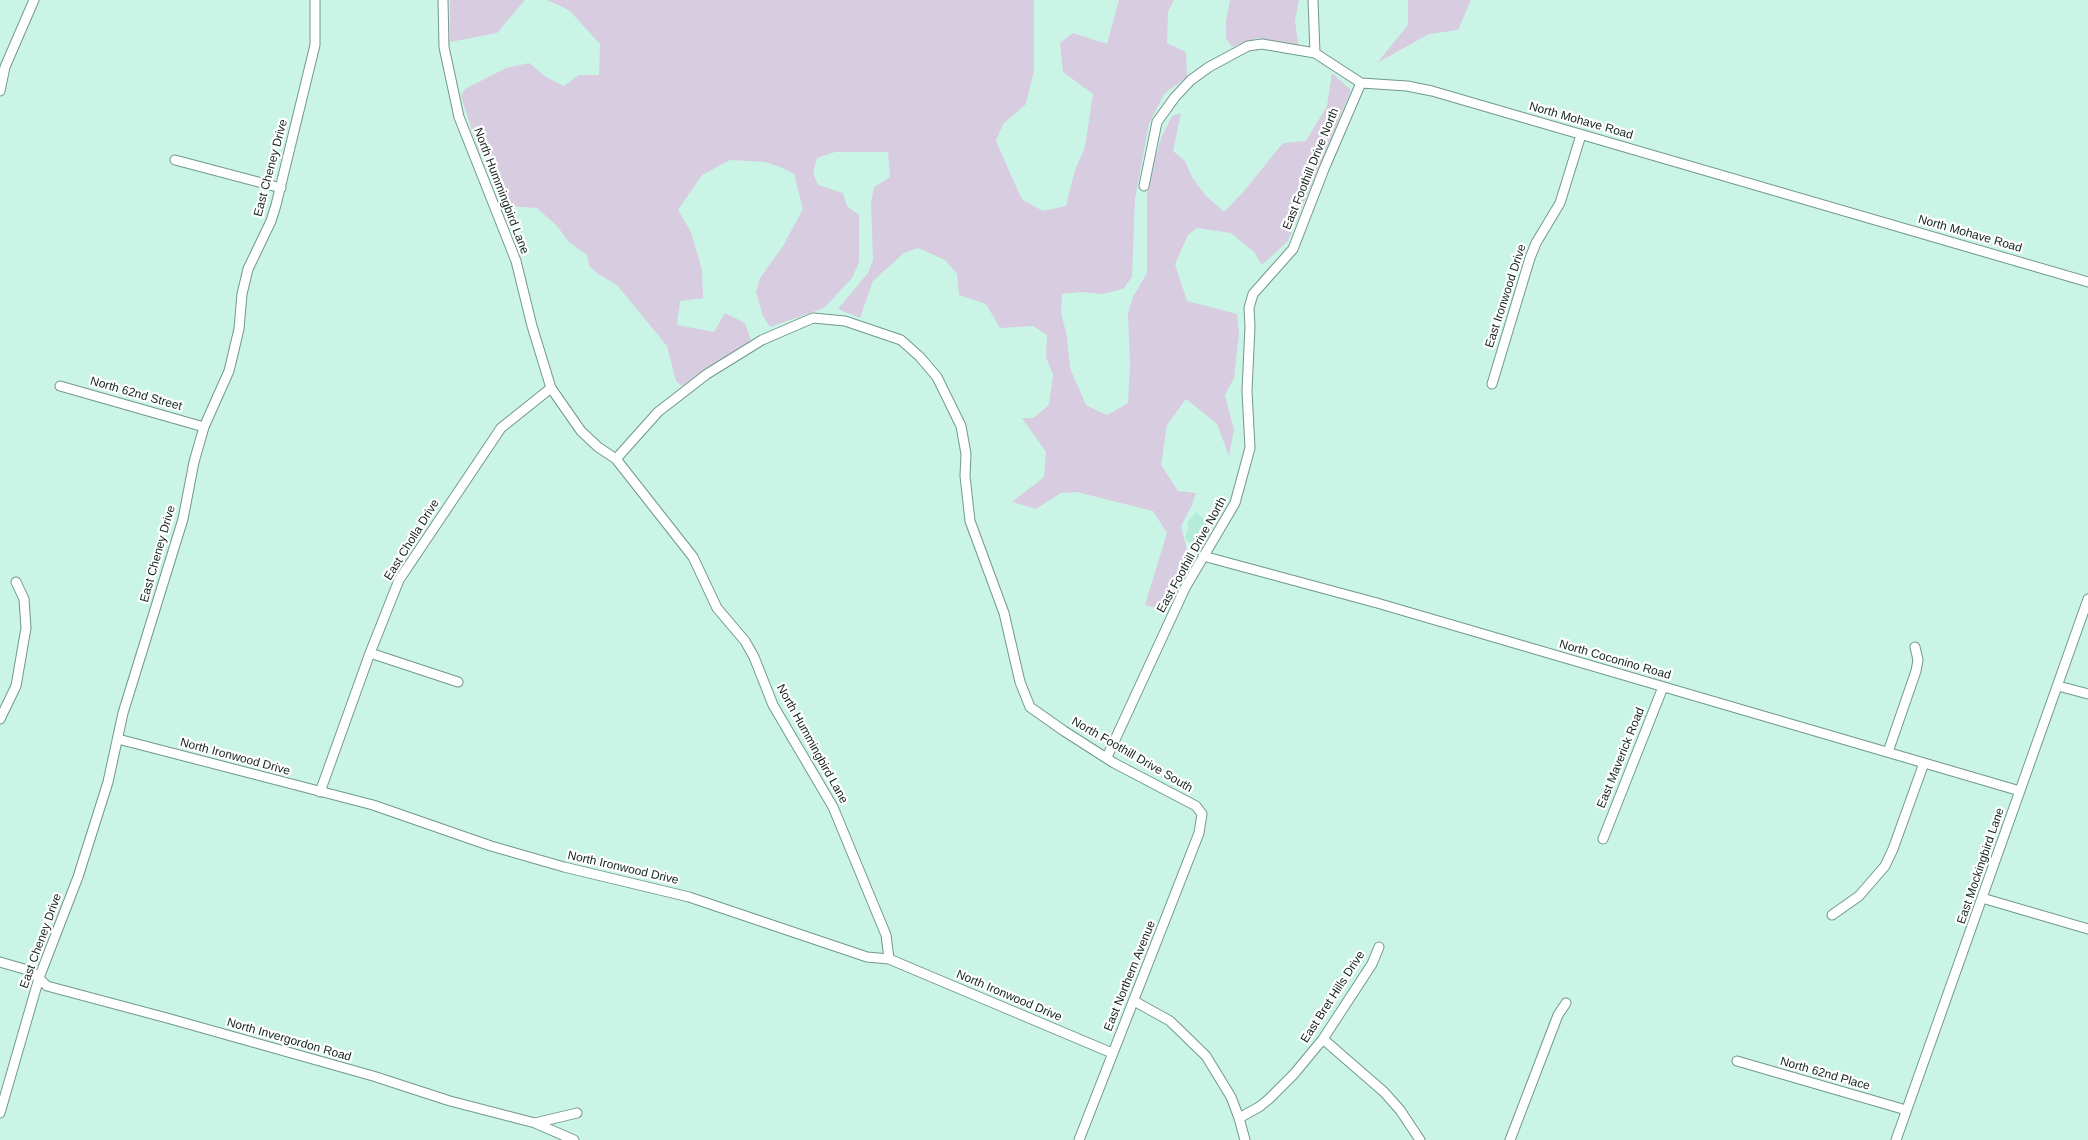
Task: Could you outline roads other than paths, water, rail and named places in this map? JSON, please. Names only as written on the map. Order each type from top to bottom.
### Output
[{"type":"street","points":[[0,91],[5,67],[34,0]]},
{"type":"street","name":"East Cheney Drive","points":[[0,1113],[39,978],[92,835],[108,782],[124,713],[166,571],[176,545],[194,462],[204,427],[229,370],[239,330],[242,294],[248,269],[271,222],[281,188],[315,45],[315,0]]},
{"type":"street","name":"North Hummingbird Lane","points":[[443,0],[444,47],[459,117],[516,261],[532,326],[551,388],[581,431],[598,448],[616,459],[693,556],[717,608],[745,641],[754,658],[773,706],[833,807],[886,934],[889,959]]},
{"type":"street","points":[[1312,0],[1315,53]]},
{"type":"street","name":"North Mohave Road","points":[[1144,186],[1156,122],[1175,96],[1208,67],[1256,44],[1315,53],[1361,83],[1407,86],[1432,91],[2088,282]]},
{"type":"street","name":"East Foothill Drive North","points":[[1107,757],[1185,588],[1235,503],[1250,448],[1247,391],[1249,308],[1253,294],[1293,249],[1361,83]]},
{"type":"street","name":"East Ironwood Drive","points":[[1492,384],[1530,258],[1536,243],[1560,203],[1581,135]]},
{"type":"street","points":[[175,160],[281,188]]},
{"type":"street","name":"North Foothill Drive South","points":[[616,459],[658,412],[707,374],[762,340],[813,318],[845,321],[900,340],[920,358],[937,378],[961,426],[966,454],[965,476],[970,521],[1004,613],[1020,682],[1030,707],[1064,731],[1107,757],[1196,806],[1202,814],[1201,820]]},
{"type":"street","name":"North 62nd Street","points":[[60,386],[204,427]]},
{"type":"street","name":"East Cholla Drive","points":[[320,792],[370,653],[399,580],[501,428],[551,388]]},
{"type":"street","name":"North Coconino Road","points":[[1203,556],[1386,606],[2020,791]]},
{"type":"street","points":[[0,718],[16,686],[26,628],[24,599],[16,582]]},
{"type":"street","name":"East Mockingbird Lane","points":[[1896,1140],[2088,599]]},
{"type":"street","points":[[1888,752],[1916,672],[1918,660],[1915,648]]},
{"type":"street","points":[[370,653],[458,682]]},
{"type":"street","points":[[2058,686],[2088,694]]},
{"type":"street","name":"East Maverick Road","points":[[1603,839],[1663,687]]},
{"type":"street","name":"North Ironwood Drive","points":[[118,739],[373,804],[491,846],[564,867],[689,897],[867,957],[889,959],[1112,1053]]},
{"type":"street","points":[[1832,915],[1859,896],[1885,866],[1924,763]]},
{"type":"street","name":"East Northern Avenue","points":[[1079,1140],[1199,833],[1201,820]]},
{"type":"street","points":[[1982,898],[2088,929]]},
{"type":"street","name":"East Bret Hills Drive","points":[[1239,1118],[1269,1099],[1323,1039],[1372,964],[1379,948]]},
{"type":"street","name":"North Invergordon Road","points":[[0,962],[31,971],[47,986],[373,1076],[450,1101],[535,1123],[574,1140]]},
{"type":"street","points":[[1134,1001],[1170,1021],[1206,1056],[1221,1078],[1239,1118],[1245,1140]]},
{"type":"street","points":[[1510,1140],[1558,1015],[1566,1002]]},
{"type":"street","points":[[1323,1039],[1384,1092],[1400,1110],[1420,1140]]},
{"type":"street","name":"North 62nd Place","points":[[1737,1061],[1906,1110]]},
{"type":"street","points":[[535,1123],[577,1113]]}]
